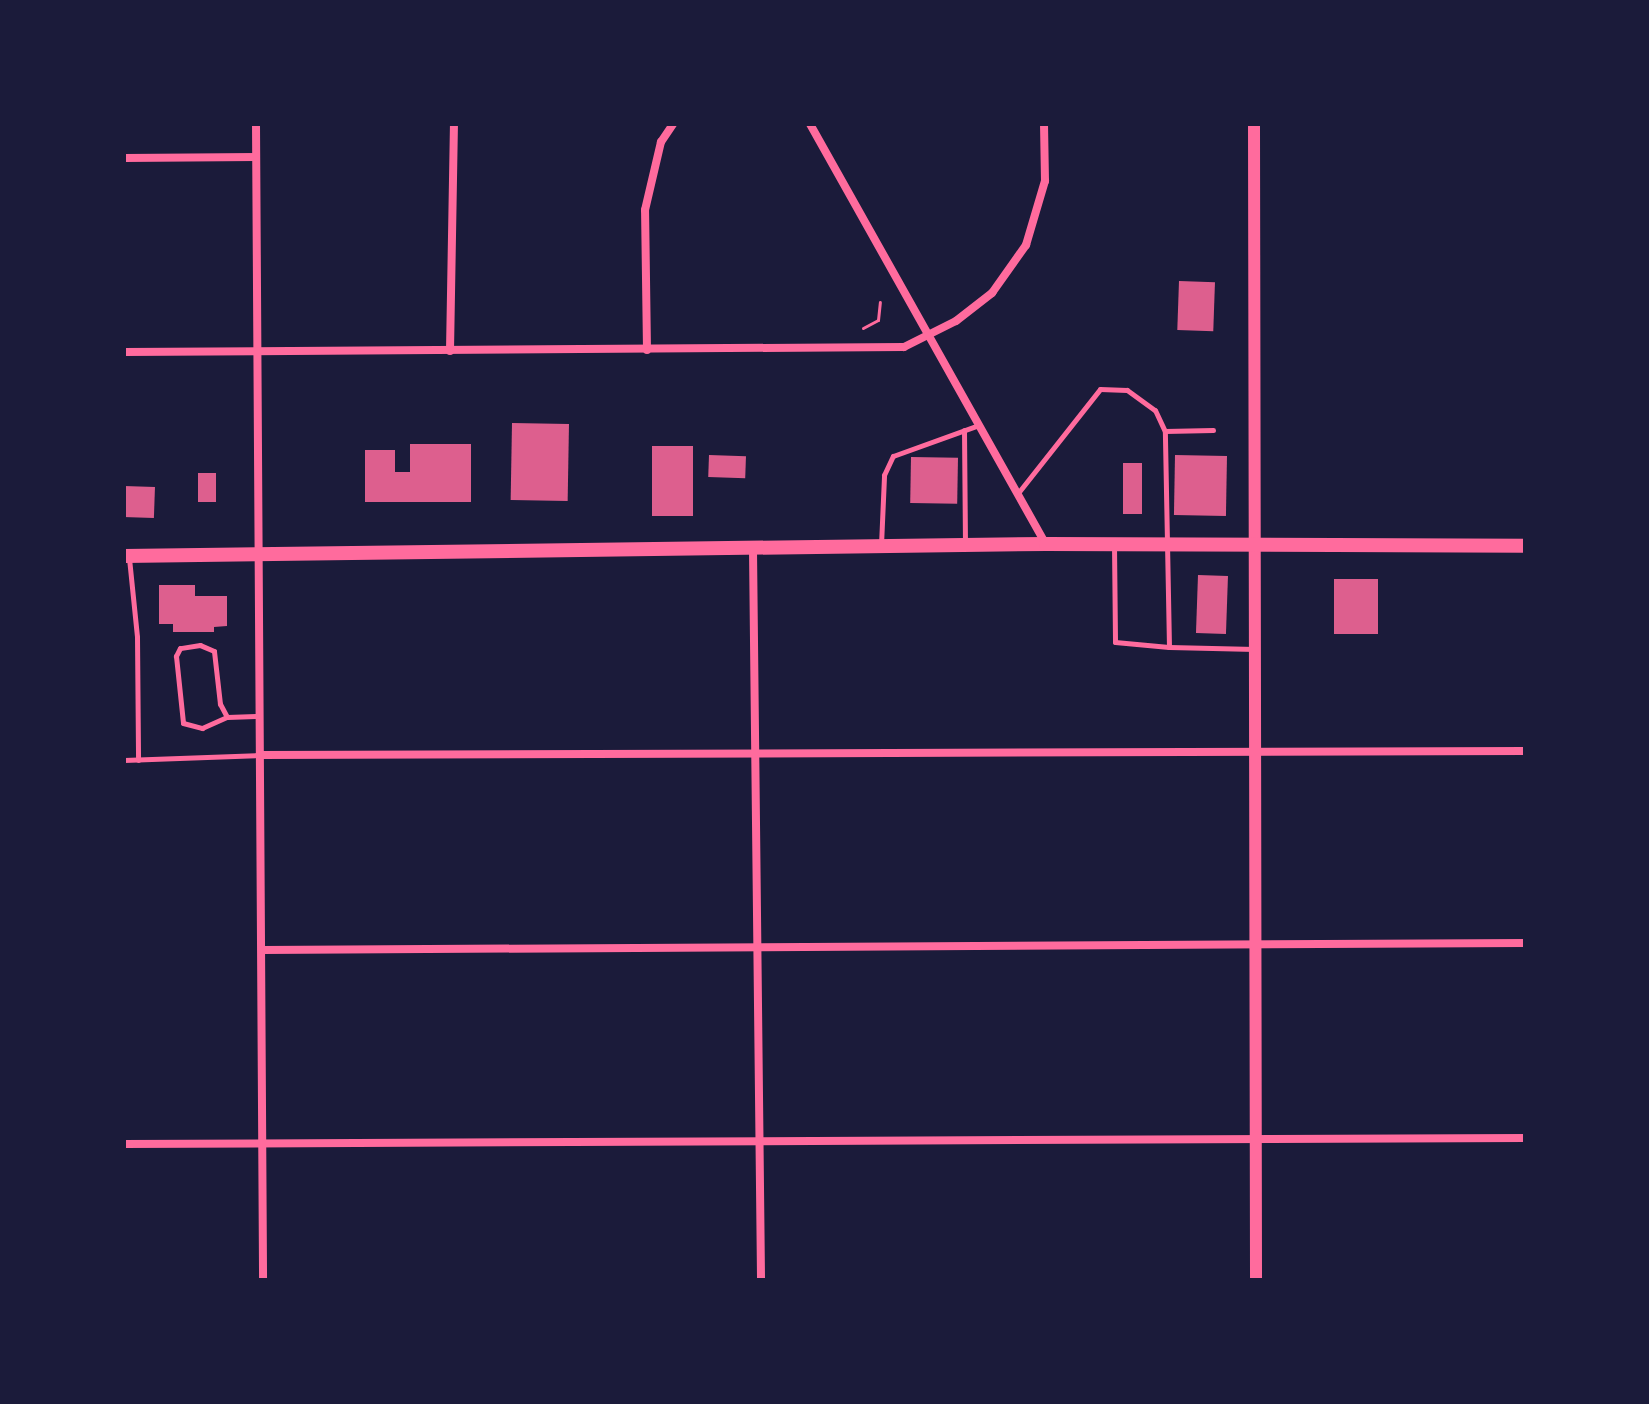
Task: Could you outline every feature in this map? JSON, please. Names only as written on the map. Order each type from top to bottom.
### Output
[{"type":"main road","points":[[126,556],[1046,544],[1525,546]]},
{"type":"street","points":[[256,124],[263,1280]]},
{"type":"street","points":[[450,351],[454,124]]},
{"type":"street","points":[[647,350],[645,210],[661,142],[673,124]]},
{"type":"street","points":[[810,124],[1046,544]]},
{"type":"street","points":[[124,352],[904,347],[929,337],[992,293],[1026,245],[1045,181],[1044,124]]},
{"type":"street","points":[[1254,124],[1256,1280]]},
{"type":"street","points":[[124,158],[256,157]]},
{"type":"street","points":[[753,550],[761,1280]]},
{"type":"street","points":[[260,755],[1525,751]]},
{"type":"street","points":[[262,950],[1525,943]]},
{"type":"street","points":[[124,1144],[1525,1138]]},
{"type":"lane","points":[[1017,493],[1100,389],[1127,390],[1155,410],[1165,431],[1169,647]]},
{"type":"lane","points":[[881,546],[884,475],[893,456],[979,425]]},
{"type":"lane","points":[[964,430],[965,545]]},
{"type":"lane","points":[[1165,431],[1213,430]]},
{"type":"lane","points":[[1114,545],[1115,642],[1256,649]]},
{"type":"lane","points":[[126,556],[137,637],[138,760]]},
{"type":"lane","points":[[227,717],[220,704],[214,651],[200,645],[180,648],[176,656],[183,723],[202,728],[227,717],[260,716]]},
{"type":"lane","points":[[124,760],[260,755]]},
{"type":"path","points":[[863,328],[878,320],[880,302]]},
{"type":"building","points":[[1179,281],[1215,282],[1213,331],[1177,330]]},
{"type":"building","points":[[512,423],[569,424],[568,501],[511,500]]},
{"type":"building","points":[[410,444],[471,444],[471,502],[365,502],[365,450],[395,450],[395,472],[410,472]]},
{"type":"building","points":[[652,446],[693,446],[693,516],[652,516]]},
{"type":"building","points":[[709,455],[746,456],[745,478],[708,477]]},
{"type":"building","points":[[1175,455],[1227,456],[1226,516],[1174,515]]},
{"type":"building","points":[[911,457],[958,458],[957,504],[910,503]]},
{"type":"building","points":[[1123,463],[1142,463],[1142,514],[1123,514]]},
{"type":"building","points":[[198,473],[216,473],[216,502],[198,502]]},
{"type":"building","points":[[124,486],[155,487],[154,518],[124,517]]},
{"type":"building","points":[[1198,575],[1228,576],[1226,634],[1196,633]]},
{"type":"building","points":[[1334,579],[1378,579],[1378,634],[1334,634]]},
{"type":"building","points":[[159,585],[195,585],[195,596],[227,596],[227,626],[214,627],[214,632],[173,632],[173,624],[159,624]]}]
